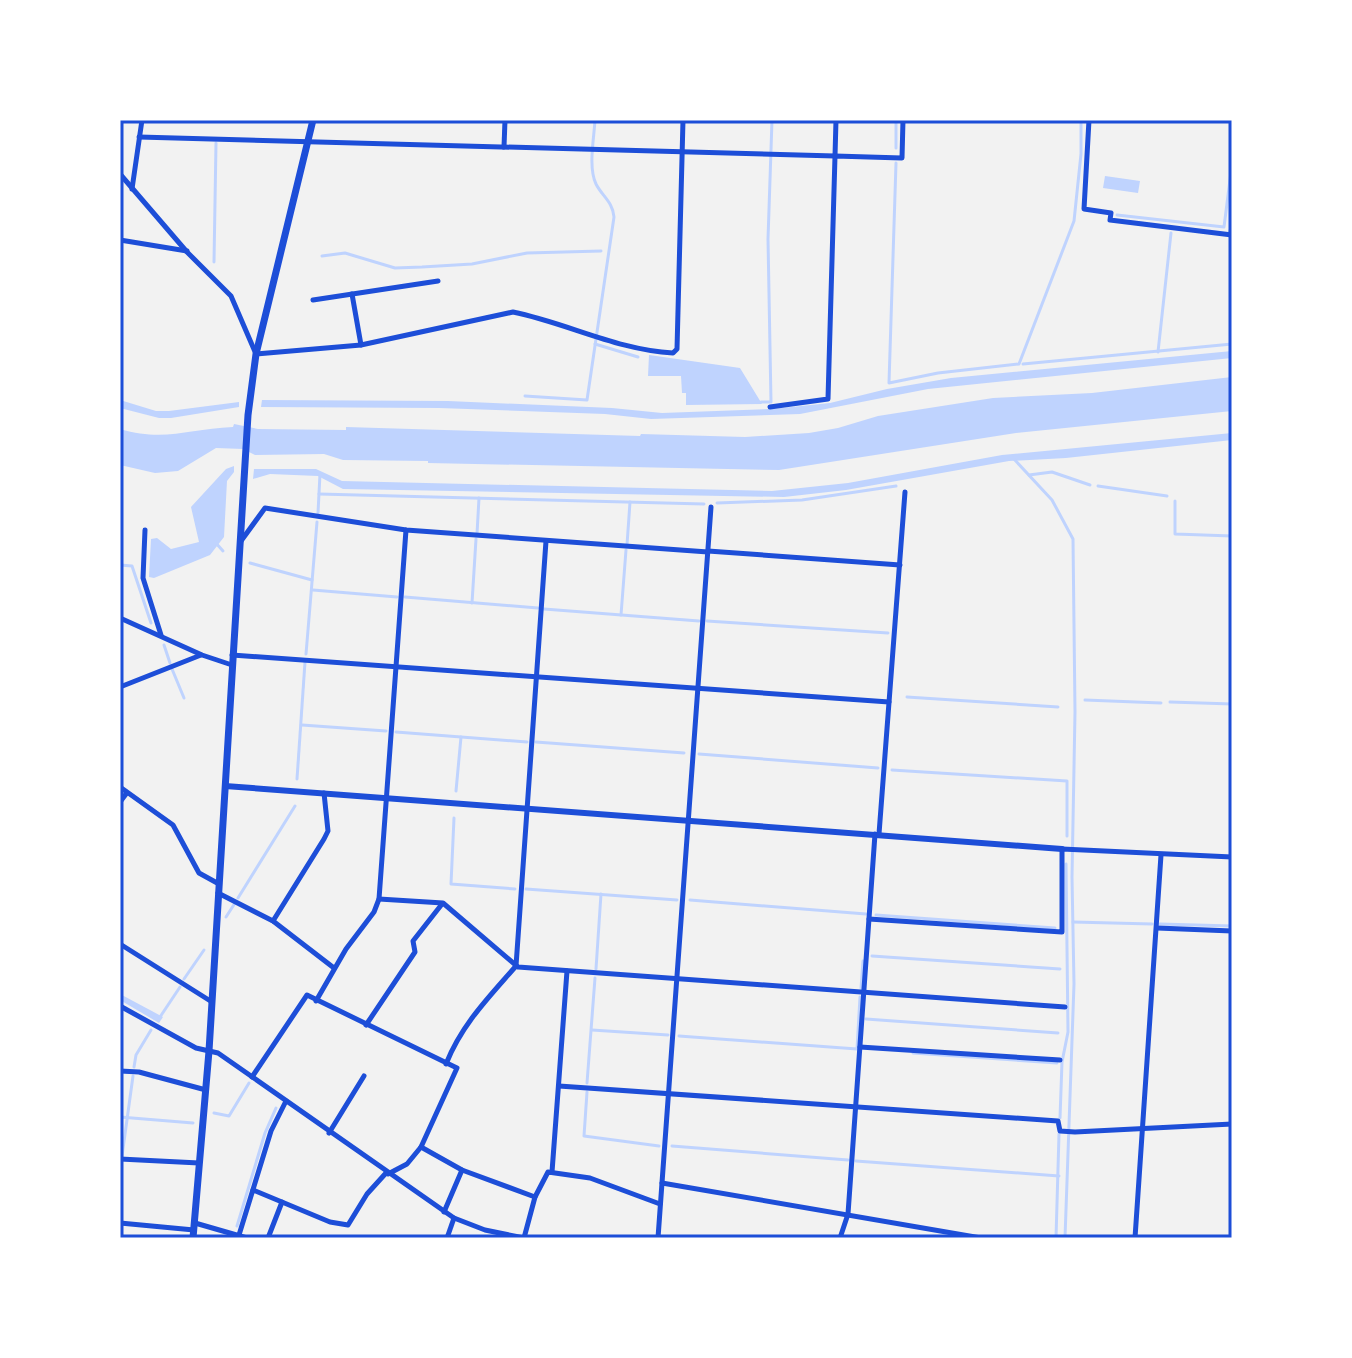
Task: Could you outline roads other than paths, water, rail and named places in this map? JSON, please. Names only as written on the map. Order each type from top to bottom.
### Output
[{"type":"main road","points":[[194,1230],[209,1051],[247,417],[256,354],[313,120]]},
{"type":"street","points":[[132,190],[142,120]]},
{"type":"street","points":[[504,147],[505,120]]},
{"type":"street","points":[[120,174],[187,252],[231,296],[256,354],[361,345],[513,312],[644,351],[673,353],[677,349],[683,120]]},
{"type":"street","points":[[770,407],[828,399],[836,120]]},
{"type":"street","points":[[139,137],[902,158],[903,120]]},
{"type":"street","points":[[1089,120],[1084,209],[1111,213],[1110,220],[1231,235],[1232,224]]},
{"type":"street","points":[[120,240],[187,252]]},
{"type":"street","points":[[313,300],[438,281]]},
{"type":"street","points":[[352,294],[361,345]]},
{"type":"street","points":[[840,1238],[848,1214],[905,492]]},
{"type":"street","points":[[658,1238],[711,507]]},
{"type":"street","points":[[239,544],[265,508],[406,530],[900,565]]},
{"type":"street","points":[[145,530],[143,578],[161,636]]},
{"type":"street","points":[[316,1001],[346,949],[374,912],[379,899],[406,530]]},
{"type":"street","points":[[446,1064],[456,1039],[483,1001],[516,966],[546,541]]},
{"type":"street","points":[[120,618],[232,665]]},
{"type":"street","points":[[120,687],[202,655]]},
{"type":"street","points":[[232,655],[889,702]]},
{"type":"street","points":[[225,786],[1078,850],[1232,857]]},
{"type":"street","points":[[120,787],[173,825],[199,873],[219,884]]},
{"type":"street","points":[[273,921],[328,831],[324,793]]},
{"type":"street","points":[[120,802],[126,794]]},
{"type":"street","points":[[869,919],[1062,932],[1065,849]]},
{"type":"street","points":[[1135,1238],[1161,855]]},
{"type":"street","points":[[218,893],[273,921],[334,968]]},
{"type":"street","points":[[379,899],[443,903],[516,966],[1065,1007]]},
{"type":"street","points":[[366,1025],[415,952],[413,941],[443,903]]},
{"type":"street","points":[[1157,928],[1232,931]]},
{"type":"street","points":[[120,944],[212,1002]]},
{"type":"street","points":[[552,1172],[567,971]]},
{"type":"street","points":[[252,1077],[307,995],[457,1068],[421,1147],[407,1164],[387,1173],[367,1194],[348,1225],[330,1222],[253,1190]]},
{"type":"street","points":[[120,1006],[196,1048],[218,1053],[444,1212],[485,1230],[524,1238],[535,1197],[548,1172],[590,1178],[660,1204]]},
{"type":"street","points":[[860,1047],[1060,1060]]},
{"type":"street","points":[[120,1071],[139,1072],[206,1090]]},
{"type":"street","points":[[329,1133],[364,1076]]},
{"type":"street","points":[[559,1086],[1058,1121],[1062,1131],[1232,1124]]},
{"type":"street","points":[[239,1235],[271,1131],[286,1101]]},
{"type":"street","points":[[421,1147],[462,1170],[535,1197]]},
{"type":"street","points":[[120,1159],[200,1163]]},
{"type":"street","points":[[444,1212],[462,1170]]},
{"type":"street","points":[[662,1183],[981,1238]]},
{"type":"street","points":[[268,1238],[282,1202]]},
{"type":"street","points":[[447,1238],[454,1218]]},
{"type":"street","points":[[120,1223],[247,1238]]},
{"type":"water","points":[[1105,176],[1140,181],[1138,193],[1103,188]]},
{"type":"water","points":[[1232,351],[1232,358],[928,389],[800,414],[651,419],[605,414],[439,408],[261,407],[262,400],[448,401],[662,413],[772,409],[830,403],[951,378]]},
{"type":"water","points":[[649,355],[740,368],[762,404],[686,405],[681,376],[648,376]]},
{"type":"water","points":[[1232,377],[1232,411],[1016,433],[779,470],[343,460],[324,454],[255,455],[243,449],[216,448],[178,471],[155,473],[120,465],[120,429],[163,435],[233,427],[234,424],[258,429],[346,430],[346,427],[745,437],[809,433],[878,416],[993,398],[1092,393]]},
{"type":"water","points":[[120,400],[156,411],[239,402],[239,407],[159,418],[120,408]]},
{"type":"water","points":[[1232,433],[1232,440],[1009,461],[846,490],[784,497],[343,489],[318,476],[270,474],[253,479],[254,469],[316,469],[342,481],[772,491],[848,483],[1002,455]]},
{"type":"water","points":[[234,466],[234,472],[227,481],[224,537],[210,555],[154,578],[149,577],[151,539],[157,538],[171,549],[199,542],[191,507],[226,469]]},
{"type":"water","points":[[120,994],[163,1017],[159,1023],[120,1000]]},
{"type":"waterway","points":[[525,396],[587,400],[614,217],[612,207],[594,177],[595,120]]},
{"type":"waterway","points":[[761,402],[771,402],[768,239],[772,120]]},
{"type":"waterway","points":[[896,120],[896,148]]},
{"type":"waterway","points":[[896,163],[889,383],[938,373],[1019,364],[1074,221],[1081,120]]},
{"type":"waterway","points":[[214,262],[216,143]]},
{"type":"waterway","points":[[1117,215],[1224,227],[1232,164]]},
{"type":"waterway","points":[[1158,352],[1171,233]]},
{"type":"waterway","points":[[322,256],[345,253],[395,268],[472,264],[527,253],[601,251]]},
{"type":"waterway","points":[[595,344],[638,357]]},
{"type":"waterway","points":[[1023,364],[1232,344]]},
{"type":"waterway","points":[[1013,458],[1052,500],[1073,539],[1074,984],[1065,1238]]},
{"type":"waterway","points":[[1029,475],[1052,472],[1090,485]]},
{"type":"waterway","points":[[318,513],[320,474]]},
{"type":"waterway","points":[[717,503],[802,500],[896,486]]},
{"type":"waterway","points":[[1098,486],[1167,496]]},
{"type":"waterway","points":[[319,494],[704,504]]},
{"type":"waterway","points":[[477,534],[479,498]]},
{"type":"waterway","points":[[1175,501],[1175,534],[1232,536]]},
{"type":"waterway","points":[[627,545],[630,502]]},
{"type":"waterway","points":[[306,654],[317,522]]},
{"type":"waterway","points":[[472,603],[476,539]]},
{"type":"waterway","points":[[215,542],[223,551]]},
{"type":"waterway","points":[[621,615],[626,550]]},
{"type":"waterway","points":[[250,563],[312,580]]},
{"type":"waterway","points":[[120,565],[132,566],[151,623]]},
{"type":"waterway","points":[[313,590],[397,597]]},
{"type":"waterway","points":[[405,597],[538,608]]},
{"type":"waterway","points":[[544,609],[699,621]]},
{"type":"waterway","points":[[707,621],[888,633]]},
{"type":"waterway","points":[[164,645],[170,663]]},
{"type":"waterway","points":[[297,779],[305,662]]},
{"type":"waterway","points":[[172,669],[184,698]]},
{"type":"waterway","points":[[907,697],[1058,707]]},
{"type":"waterway","points":[[1085,700],[1161,703]]},
{"type":"waterway","points":[[1170,702],[1232,704]]},
{"type":"waterway","points":[[302,725],[386,731]]},
{"type":"waterway","points":[[396,732],[527,742]]},
{"type":"waterway","points":[[456,791],[461,737]]},
{"type":"waterway","points":[[536,742],[684,753]]},
{"type":"waterway","points":[[699,754],[878,768]]},
{"type":"waterway","points":[[892,770],[1067,781],[1067,836]]},
{"type":"waterway","points":[[238,898],[295,806]]},
{"type":"waterway","points":[[454,818],[451,884],[515,889]]},
{"type":"waterway","points":[[1060,1118],[1062,1062],[1068,1032],[1066,864]]},
{"type":"waterway","points":[[526,889],[677,900]]},
{"type":"waterway","points":[[596,969],[601,894]]},
{"type":"waterway","points":[[690,900],[866,914]]},
{"type":"waterway","points":[[226,917],[235,903]]},
{"type":"waterway","points":[[876,915],[1055,928]]},
{"type":"waterway","points":[[1073,922],[1152,924]]},
{"type":"waterway","points":[[1160,924],[1232,926]]},
{"type":"waterway","points":[[184,979],[204,950]]},
{"type":"waterway","points":[[872,956],[1060,969]]},
{"type":"waterway","points":[[861,988],[863,961]]},
{"type":"waterway","points":[[587,1083],[595,978]]},
{"type":"waterway","points":[[160,1017],[180,987]]},
{"type":"waterway","points":[[679,1036],[857,1049],[860,997]]},
{"type":"waterway","points":[[866,1019],[1058,1033]]},
{"type":"waterway","points":[[134,1067],[136,1055],[151,1030]]},
{"type":"waterway","points":[[592,1030],[668,1035]]},
{"type":"waterway","points":[[913,1053],[1057,1063]]},
{"type":"waterway","points":[[122,1156],[133,1076]]},
{"type":"waterway","points":[[214,1113],[229,1116],[249,1083]]},
{"type":"waterway","points":[[587,1092],[584,1136],[659,1146]]},
{"type":"waterway","points":[[237,1226],[265,1133],[276,1108]]},
{"type":"waterway","points":[[120,1117],[193,1123]]},
{"type":"waterway","points":[[1056,1238],[1059,1134]]},
{"type":"waterway","points":[[672,1146],[848,1160]]},
{"type":"waterway","points":[[856,1161],[1059,1176]]},
{"type":"waterway","points":[[120,1175],[121,1166]]}]
